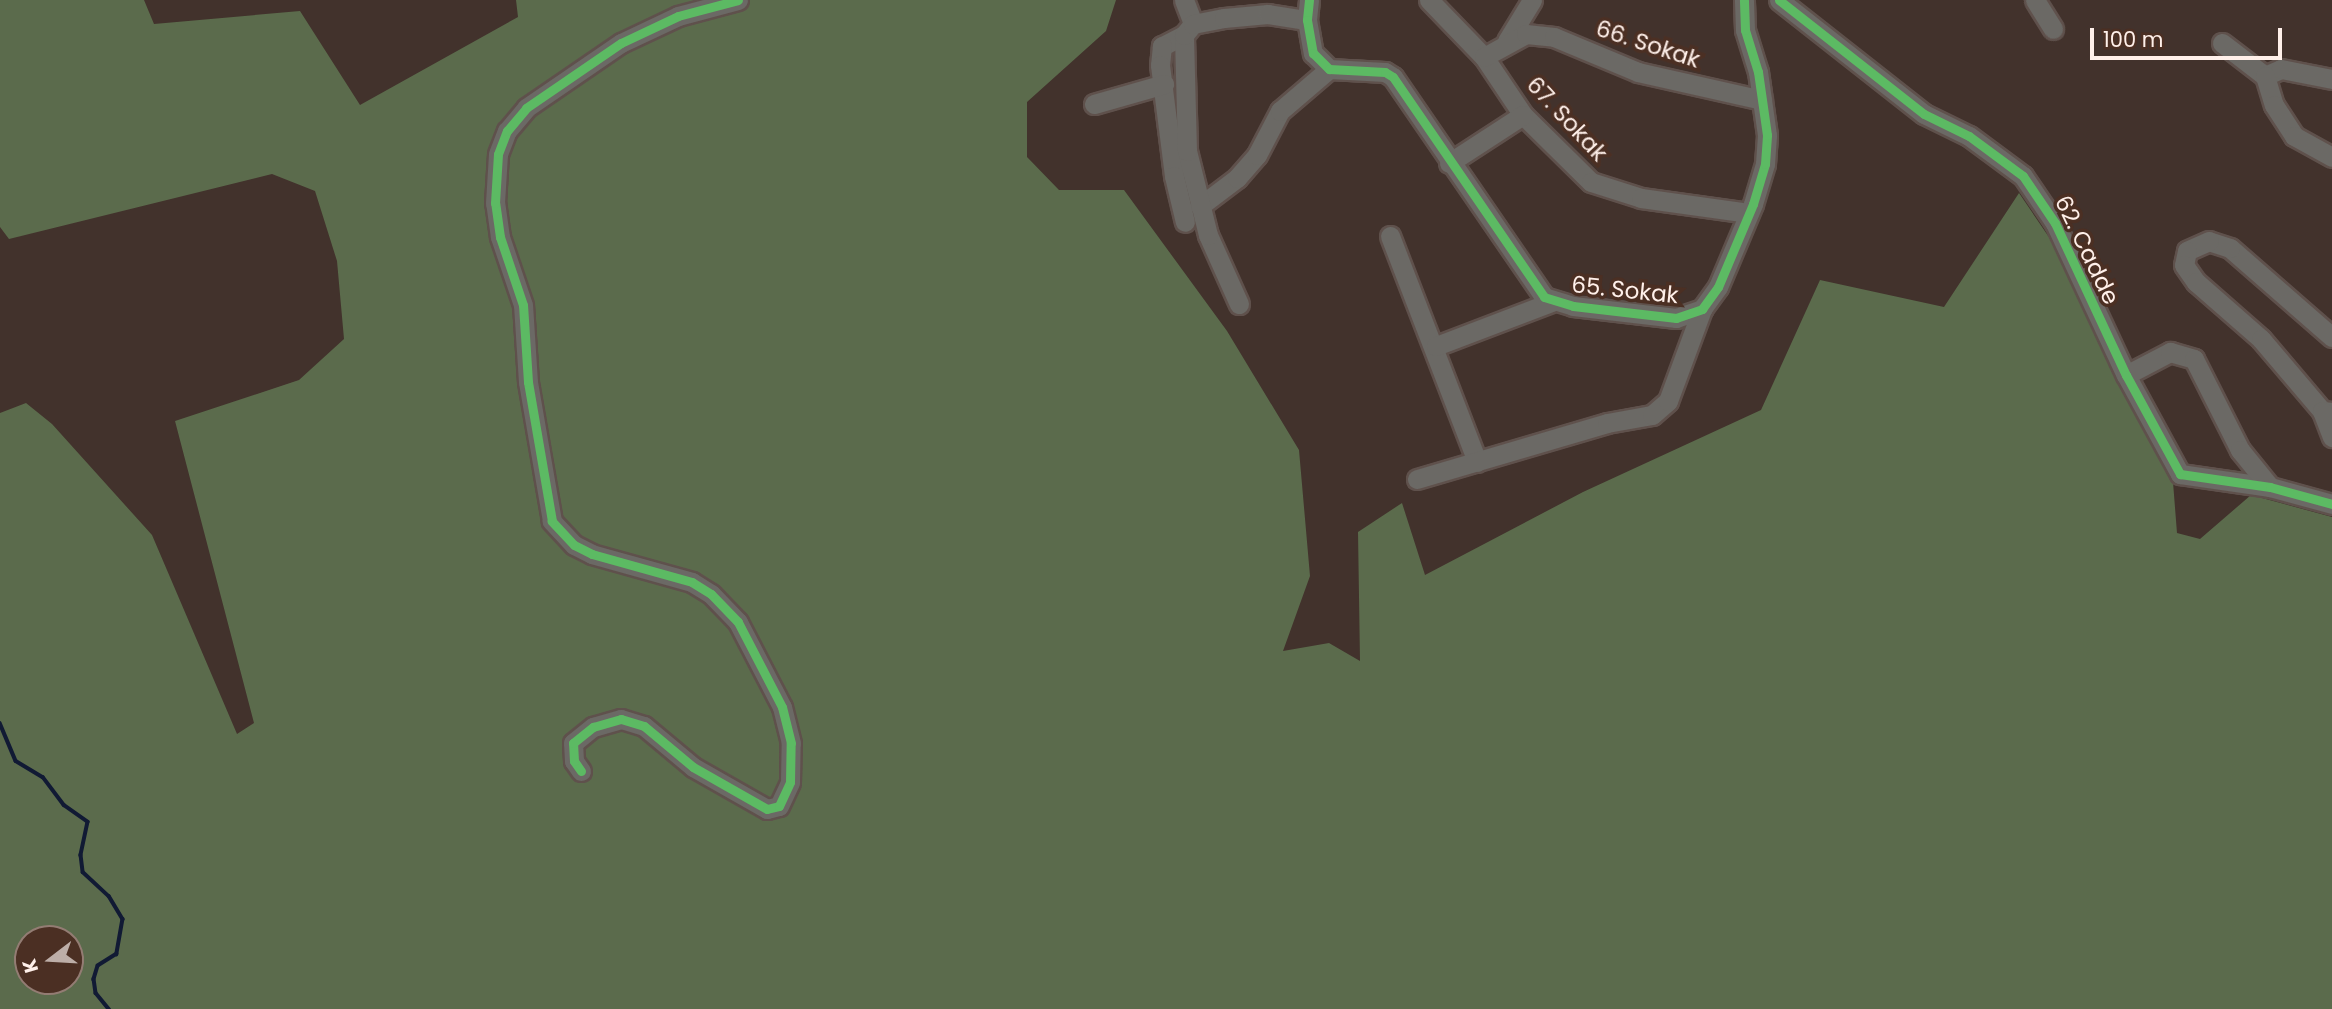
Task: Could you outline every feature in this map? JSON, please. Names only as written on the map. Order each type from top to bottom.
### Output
[{"type":"street","points":[[582,771],[574,761],[573,743],[593,727],[621,719],[644,726],[693,767],[767,809],[779,806],[790,782],[791,743],[782,707],[738,622],[711,594],[692,582],[673,573],[592,554],[574,545],[552,521],[528,382],[523,304],[500,237],[495,203],[498,154],[506,131],[526,108],[621,43],[678,16],[738,0]]},
{"type":"street","points":[[1184,0],[1189,30],[1183,123],[1208,235],[1239,304]]},
{"type":"street","points":[[1200,206],[1257,155],[1280,111],[1329,69],[1313,53],[1307,20],[1310,0]]},
{"type":"street","name":"67. Sokak","points":[[1429,0],[1485,57],[1524,115],[1591,182],[1633,196],[1749,213]]},
{"type":"street","points":[[1507,41],[1532,0]]},
{"type":"street","name":"65. Sokak","points":[[1329,69],[1385,72],[1393,77],[1532,285],[1554,301],[1676,318],[1702,309],[1718,287],[1749,213],[1765,164],[1768,135],[1745,30],[1744,0]]},
{"type":"street","name":"62. Cadde","points":[[1779,0],[1924,114],[1980,142],[2023,176],[2055,223],[2126,376],[2180,474],[2270,487],[2332,503]]},
{"type":"street","points":[[2035,0],[2053,29]]},
{"type":"street","points":[[1185,222],[1174,176],[1162,46],[1189,30],[1268,15],[1307,20]]},
{"type":"street","name":"66. Sokak","points":[[1485,57],[1507,41],[1526,34],[1554,37],[1638,72],[1762,100]]},
{"type":"street","points":[[2222,43],[2265,76],[2274,105],[2294,136],[2332,157]]},
{"type":"street","points":[[2265,76],[2281,69],[2332,79]]},
{"type":"street","points":[[1094,104],[1164,84]]},
{"type":"street","points":[[1449,163],[1524,115]]},
{"type":"street","points":[[1390,236],[1436,346],[1477,461]]},
{"type":"street","points":[[2332,337],[2230,248],[2209,241],[2187,251],[2188,273],[2261,339],[2327,412],[2332,437]]},
{"type":"street","points":[[1436,346],[1554,301]]},
{"type":"street","points":[[1417,479],[1607,423],[1652,415],[1668,401],[1702,309]]},
{"type":"street","points":[[2126,376],[2170,352],[2194,359],[2240,450],[2270,487]]},
{"type":"green space","points":[[0,0],[144,0],[154,24],[300,11],[360,105],[518,17],[516,0],[1116,0],[1106,31],[1027,102],[1027,157],[1059,190],[1124,190],[1227,331],[1299,450],[1310,576],[1283,651],[1329,643],[1360,661],[1358,532],[1402,503],[1425,575],[1583,492],[1761,410],[1820,280],[1944,307],[2019,193],[2055,246],[2173,482],[2177,533],[2200,539],[2251,495],[2332,517],[2332,1009],[0,1009],[0,413],[26,403],[52,424],[152,535],[237,734],[254,723],[175,421],[299,380],[344,339],[337,261],[315,191],[272,174],[9,239],[0,227]]},
{"type":"waterway","points":[[0,723],[16,761],[43,777],[64,805],[88,822],[81,855],[83,872],[109,896],[123,919],[117,954],[98,966],[94,979],[96,993],[109,1009]]},
{"type":"cycle path","points":[[581,771],[574,761],[573,743],[593,727],[621,719],[644,726],[693,767],[767,809],[779,806],[790,782],[791,743],[782,707],[738,622],[711,594],[692,582],[592,554],[574,545],[552,521],[528,382],[523,305],[500,237],[495,203],[498,154],[507,131],[526,108],[621,43],[678,16],[738,0]]},
{"type":"cycle path","points":[[1309,0],[1307,20],[1313,53],[1329,69],[1385,72],[1393,77],[1544,297],[1573,306],[1676,318],[1702,309],[1718,287],[1753,204],[1765,164],[1767,135],[1758,72],[1745,30],[1744,0]]},
{"type":"cycle path","points":[[1779,0],[1924,114],[1969,136],[2023,176],[2055,223],[2126,375],[2180,474],[2270,487],[2332,504]]}]
